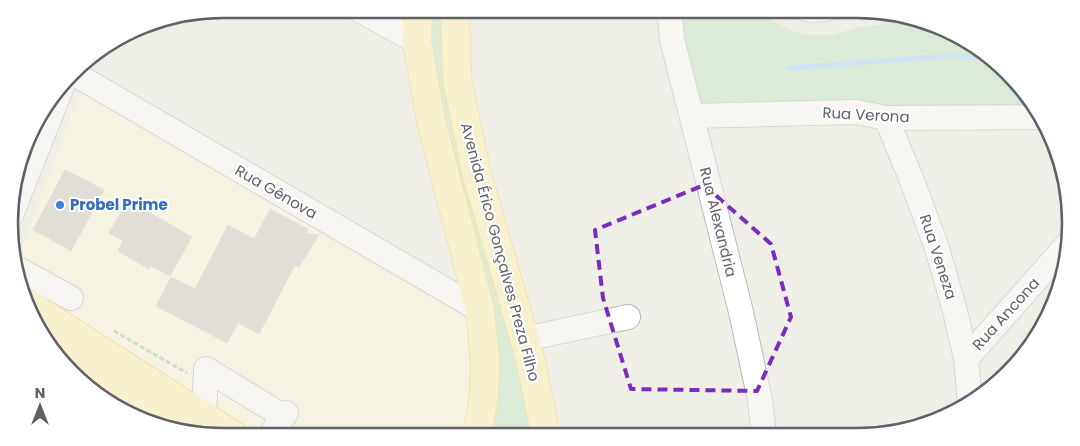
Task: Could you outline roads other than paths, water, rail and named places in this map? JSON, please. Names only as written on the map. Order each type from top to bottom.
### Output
[{"type":"main road","points":[[418,18],[418,42],[431,121],[480,310],[484,396],[478,428]]},
{"type":"main road","name":"Avenida Érico Gonçalves Preza Filho","points":[[455,18],[457,78],[474,162],[525,339],[543,428]]},
{"type":"main road","points":[[38,311],[195,424]]},
{"type":"main road","points":[[64,353],[144,403],[207,428]]},
{"type":"street","points":[[374,18],[418,42]]},
{"type":"street","name":"Rua Alexandria","points":[[670,18],[672,39],[741,312],[760,400],[763,428]]},
{"type":"street","name":"Rua Gênova","points":[[79,77],[480,310]]},
{"type":"street","points":[[26,165],[51,111]]},
{"type":"street","name":"Rua Verona","points":[[692,116],[856,112],[886,118],[1033,117]]},
{"type":"street","name":"Rua Veneza","points":[[886,118],[937,248],[966,359],[969,395]]},
{"type":"street","name":"Rua Ancona","points":[[966,359],[1061,252]]},
{"type":"street","points":[[24,272],[74,296],[37,310]]},
{"type":"street","points":[[525,339],[628,317]]},
{"type":"street","points":[[195,424],[205,384],[206,369],[284,414],[275,428]]},
{"type":"waterway","points":[[789,68],[949,56],[978,57]]},
{"type":"place","name":"Probel Prime","points":[[60,205]]}]
